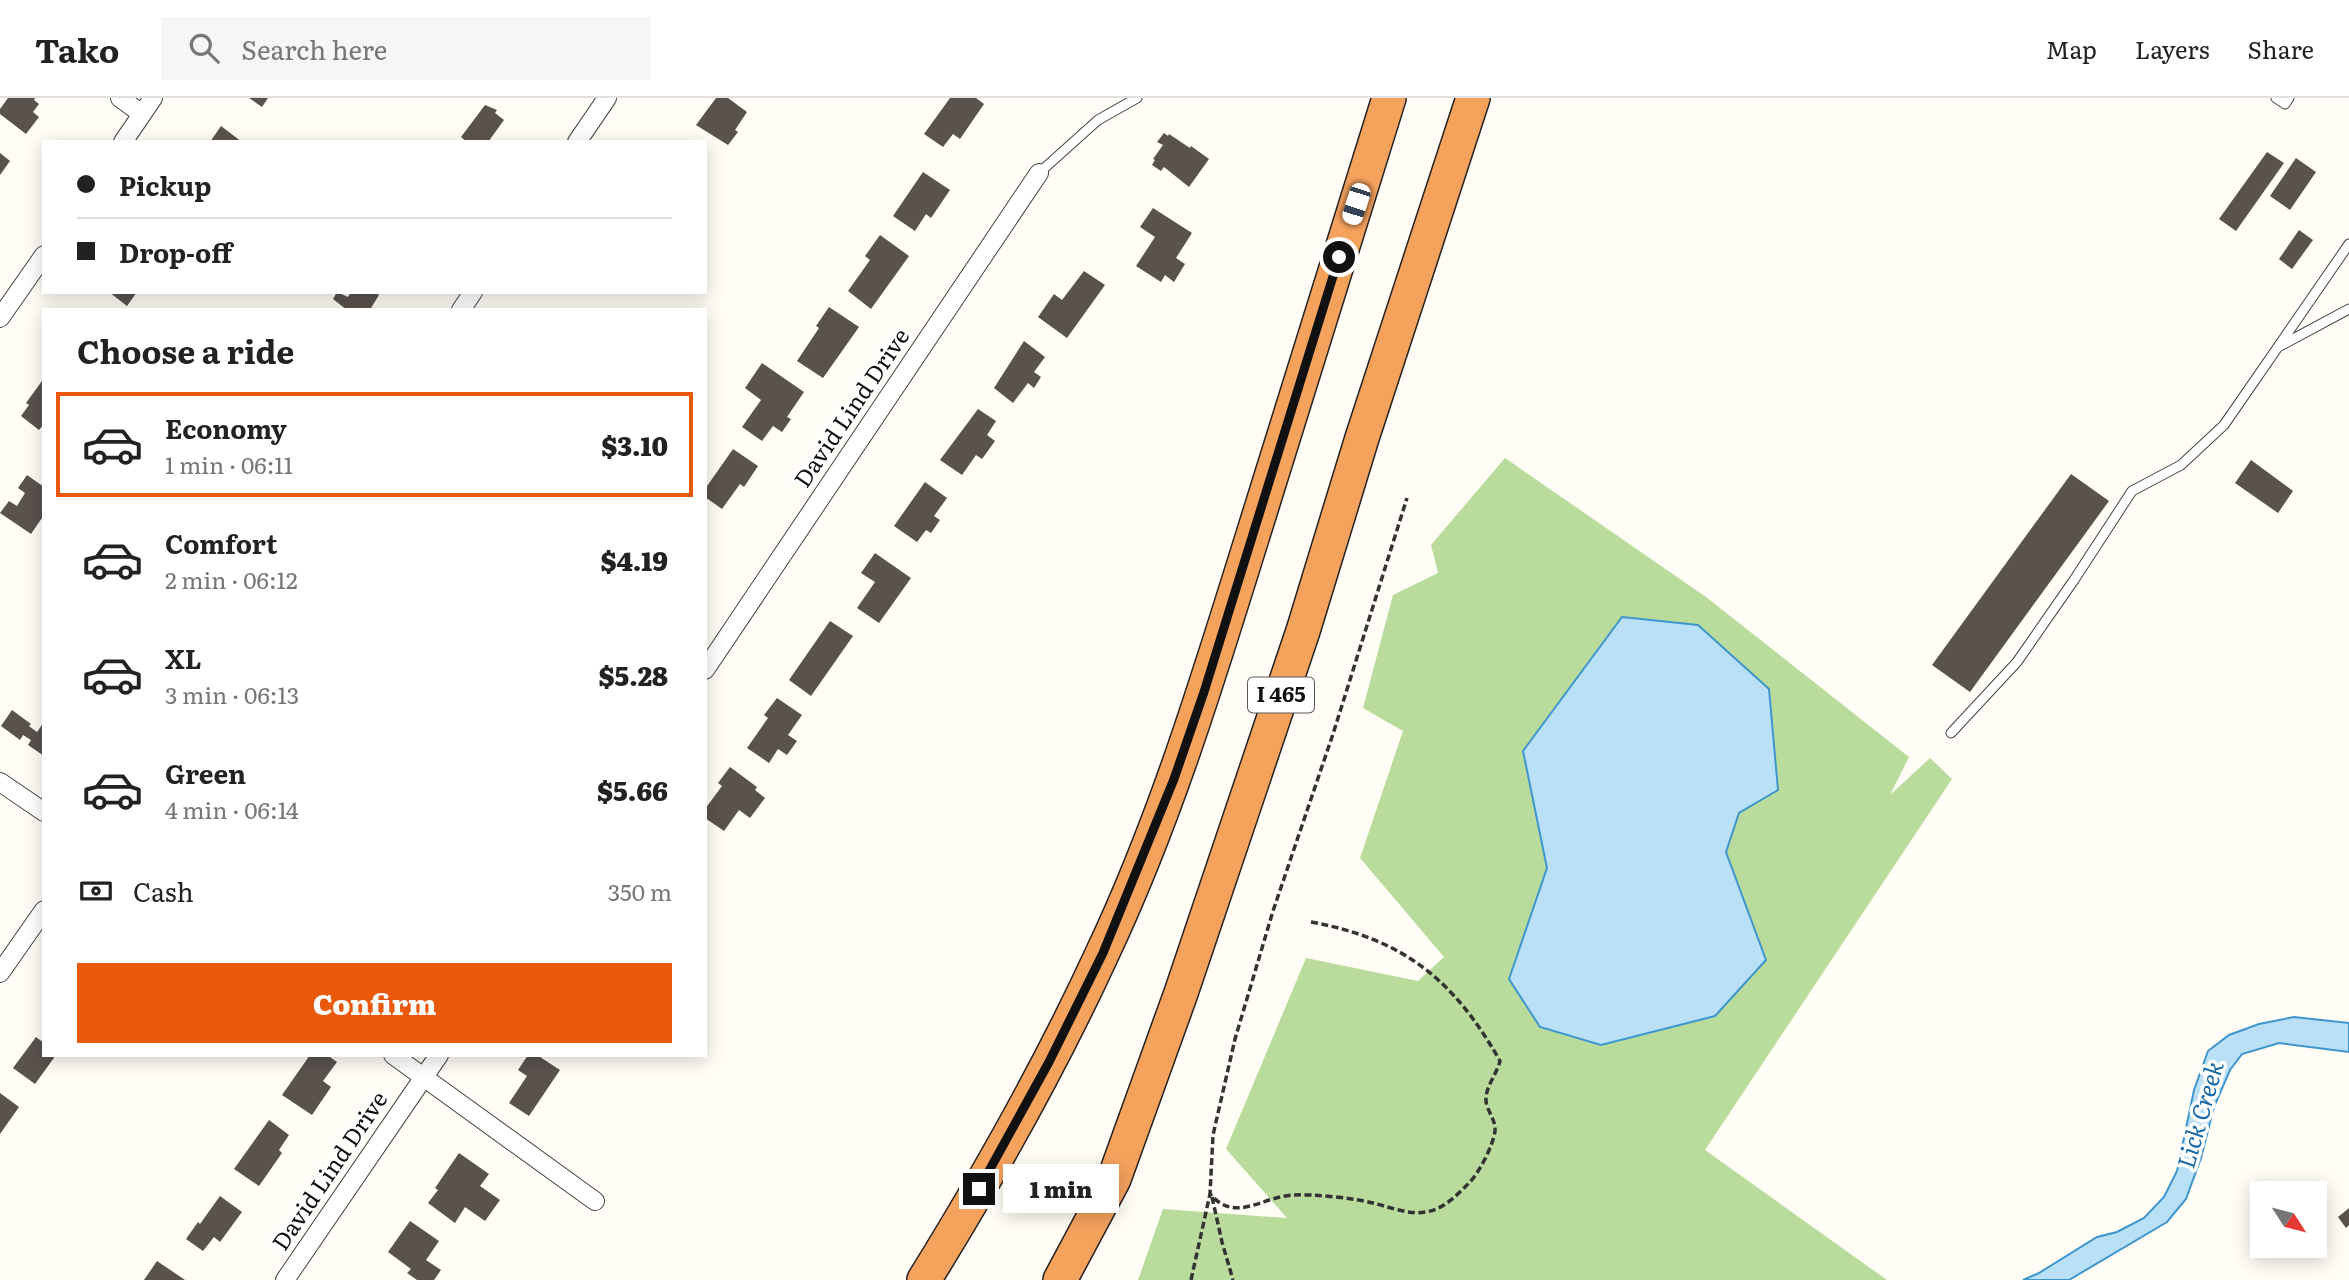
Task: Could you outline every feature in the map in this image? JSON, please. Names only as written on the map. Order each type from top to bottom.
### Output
[{"type":"highway","points":[[923,1280],[968,1210],[1061,1040],[1103,953],[1145,853],[1204,692],[1389,98]]},
{"type":"highway","name":"I 465","points":[[1060,1280],[1114,1179],[1181,993],[1303,631],[1362,438],[1473,98]]},
{"type":"street","points":[[120,98],[142,114]]},
{"type":"street","points":[[124,140],[153,98]]},
{"type":"street","points":[[578,140],[607,98]]},
{"type":"street","name":"David Lind Drive","points":[[707,667],[1039,173]]},
{"type":"street","points":[[0,318],[42,258]]},
{"type":"street","points":[[0,782],[42,811]]},
{"type":"street","points":[[0,972],[42,913]]},
{"type":"street","points":[[396,1057],[595,1201]]},
{"type":"street","name":"David Lind Drive","points":[[285,1280],[438,1057]]},
{"type":"lane","points":[[1039,173],[1098,120],[1137,98]]},
{"type":"lane","points":[[2276,98],[2285,104],[2289,98]]},
{"type":"lane","points":[[1951,733],[2017,662],[2132,491],[2181,465],[2224,425],[2349,244]]},
{"type":"lane","points":[[2278,347],[2349,309]]},
{"type":"path","points":[[1191,1280],[1211,1194],[1213,1135],[1235,1039],[1273,911],[1333,734],[1407,498]]},
{"type":"path","points":[[1211,1194],[1218,1202],[1232,1209],[1297,1194],[1371,1202],[1401,1211],[1425,1212],[1443,1206],[1474,1177],[1495,1132],[1493,1117],[1486,1103],[1487,1092],[1500,1061],[1471,1014],[1423,965],[1405,954],[1338,927],[1311,922]]},
{"type":"path","points":[[1211,1194],[1233,1280]]},
{"type":"green space","points":[[1505,458],[1706,597],[1909,757],[1890,795],[1930,758],[1952,779],[1705,1150],[1887,1280],[1138,1280],[1163,1209],[1287,1218],[1226,1149],[1306,958],[1418,981],[1444,957],[1360,858],[1403,731],[1363,708],[1393,595],[1438,573],[1431,545]]},
{"type":"water","points":[[1622,617],[1698,625],[1769,689],[1778,790],[1739,813],[1726,852],[1766,960],[1715,1016],[1601,1045],[1540,1027],[1509,979],[1547,868],[1523,751]]},
{"type":"water","name":"Lick Creek","points":[[2294,1017],[2349,1023],[2349,1052],[2279,1043],[2242,1054],[2230,1070],[2214,1107],[2201,1158],[2186,1199],[2167,1222],[2069,1280],[2023,1280],[2097,1237],[2117,1232],[2144,1218],[2164,1197],[2177,1171],[2194,1090],[2208,1051],[2229,1035],[2259,1024]]},
{"type":"building","points":[[8,98],[35,98],[39,104],[33,112],[39,117],[26,134],[0,114],[0,109]]},
{"type":"building","points":[[249,98],[268,98],[262,107]]},
{"type":"building","points":[[716,98],[728,98],[747,112],[735,130],[738,132],[728,145],[696,125]]},
{"type":"building","points":[[950,98],[976,98],[984,104],[960,139],[953,134],[943,147],[924,134]]},
{"type":"building","points":[[485,105],[497,110],[495,113],[504,120],[489,140],[465,140],[461,137]]},
{"type":"building","points":[[221,126],[239,140],[211,140]]},
{"type":"building","points":[[1164,133],[1190,148],[1191,146],[1209,159],[1189,187],[1164,167],[1161,171],[1152,165],[1163,145],[1157,142]]},
{"type":"building","points":[[2267,152],[2284,163],[2236,231],[2219,219]]},
{"type":"building","points":[[0,153],[10,161],[0,175]]},
{"type":"building","points":[[2296,158],[2316,172],[2290,210],[2270,196]]},
{"type":"building","points":[[923,172],[950,190],[931,218],[926,214],[915,231],[893,216]]},
{"type":"building","points":[[1153,208],[1192,233],[1176,258],[1185,264],[1174,282],[1165,275],[1161,282],[1136,266],[1155,237],[1140,227]]},
{"type":"building","points":[[2299,230],[2313,240],[2292,269],[2279,259]]},
{"type":"building","points":[[880,235],[909,256],[871,309],[848,291],[870,260],[865,256]]},
{"type":"building","points":[[1084,271],[1105,285],[1067,338],[1038,317],[1054,294],[1062,300]]},
{"type":"building","points":[[112,294],[136,294],[127,306]]},
{"type":"building","points":[[336,294],[348,297],[350,294],[379,295],[371,308],[344,308],[333,299]]},
{"type":"building","points":[[829,307],[859,327],[823,378],[797,361],[819,328],[816,326]]},
{"type":"building","points":[[1024,341],[1045,357],[1034,372],[1041,377],[1034,388],[1028,383],[1013,403],[994,388]]},
{"type":"building","points":[[762,363],[804,392],[787,417],[791,419],[782,432],[773,426],[762,441],[742,427],[761,400],[745,388]]},
{"type":"building","points":[[42,381],[42,426],[39,430],[21,416],[29,405],[26,403]]},
{"type":"building","points":[[978,409],[996,421],[987,435],[995,441],[982,459],[976,455],[962,475],[940,460]]},
{"type":"building","points":[[733,449],[758,466],[744,487],[740,484],[722,509],[707,498],[707,486]]},
{"type":"building","points":[[2251,460],[2293,491],[2278,513],[2235,483]]},
{"type":"building","points":[[2071,474],[2109,501],[1970,692],[1932,665]]},
{"type":"building","points":[[27,475],[42,486],[42,518],[31,534],[0,513],[9,501],[17,506],[25,493],[18,488]]},
{"type":"building","points":[[925,482],[947,498],[934,516],[940,520],[931,533],[926,530],[917,542],[894,526]]},
{"type":"building","points":[[875,553],[911,578],[879,623],[857,608],[875,582],[861,573]]},
{"type":"building","points":[[830,621],[853,636],[811,696],[789,680]]},
{"type":"building","points":[[777,698],[802,715],[788,735],[797,741],[787,755],[778,749],[769,763],[747,748],[768,718],[764,715]]},
{"type":"building","points":[[12,710],[37,732],[42,725],[42,755],[28,745],[31,740],[23,735],[20,740],[1,726]]},
{"type":"building","points":[[730,767],[757,787],[755,790],[765,798],[750,818],[739,810],[724,831],[707,819],[707,806],[722,786],[718,783]]},
{"type":"building","points":[[36,1037],[42,1042],[42,1057],[55,1057],[35,1084],[13,1068]]},
{"type":"building","points":[[309,1057],[330,1057],[337,1062],[323,1081],[331,1087],[312,1115],[282,1095]]},
{"type":"building","points":[[527,1057],[540,1057],[560,1070],[529,1116],[509,1103],[527,1076],[518,1070]]},
{"type":"building","points":[[0,1093],[19,1107],[0,1134]]},
{"type":"building","points":[[269,1120],[289,1135],[279,1150],[282,1153],[259,1186],[234,1169]]},
{"type":"building","points":[[459,1153],[489,1174],[480,1186],[500,1200],[485,1221],[465,1207],[455,1223],[428,1203]]},
{"type":"building","points":[[220,1196],[242,1212],[220,1242],[214,1237],[203,1251],[186,1239]]},
{"type":"building","points":[[2349,1208],[2349,1225],[2346,1228],[2338,1217]]},
{"type":"building","points":[[410,1221],[439,1241],[426,1260],[441,1270],[434,1280],[417,1280],[407,1273],[411,1269],[388,1252]]},
{"type":"building","points":[[157,1261],[185,1280],[144,1280]]},
{"type":"route","points":[[979,1189],[1061,1040],[1103,953],[1174,779],[1204,692],[1339,257]]}]
